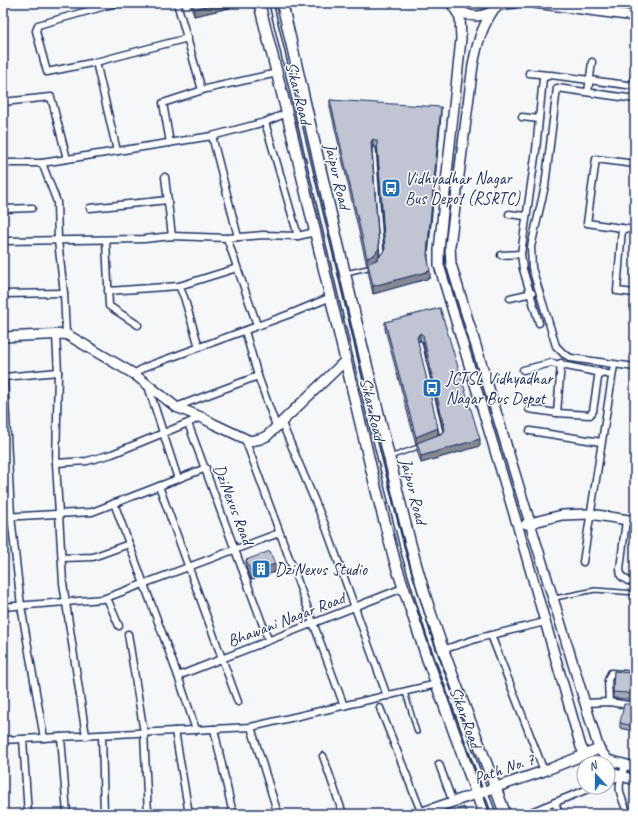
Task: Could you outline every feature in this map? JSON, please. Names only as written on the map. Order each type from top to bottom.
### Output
[{"type":"main road","name":"Sikar Road","points":[[259,3],[287,113],[376,488],[403,588],[437,684],[486,791],[484,814]]},
{"type":"main road","name":"Jaipur Road","points":[[282,3],[344,273],[419,576],[486,791],[505,814]]},
{"type":"street","points":[[115,3],[38,25],[36,32],[40,52],[47,72],[96,62],[188,38]]},
{"type":"street","points":[[177,3],[202,90]]},
{"type":"street","points":[[514,3],[500,4],[492,12],[483,24],[477,42],[450,256],[454,277],[599,749],[608,760],[625,766],[635,767]]},
{"type":"street","points":[[535,3],[635,16]]},
{"type":"street","points":[[452,4],[460,12],[469,15],[478,16],[492,12]]},
{"type":"street","points":[[452,4],[460,17],[461,39],[438,258],[545,622],[587,755]]},
{"type":"street","points":[[96,62],[117,151]]},
{"type":"street","points":[[588,92],[592,62]]},
{"type":"street","points":[[170,143],[163,103],[202,90],[277,73]]},
{"type":"street","points":[[528,73],[634,85],[635,74]]},
{"type":"street","points":[[539,323],[529,293],[521,254],[543,78],[548,75]]},
{"type":"street","points":[[635,99],[557,88],[547,167],[531,247],[532,268],[556,346],[564,354],[571,358],[635,367]]},
{"type":"street","points":[[3,102],[51,97],[67,159]]},
{"type":"street","points":[[3,163],[42,163],[212,136],[265,122],[287,113]]},
{"type":"street","points":[[522,117],[539,119]]},
{"type":"street","points":[[265,122],[298,236]]},
{"type":"street","points":[[212,136],[238,237]]},
{"type":"street","points":[[635,164],[596,159],[587,223],[635,230]]},
{"type":"street","points":[[42,163],[58,202],[58,241],[64,293],[66,334]]},
{"type":"street","points":[[533,165],[547,167]]},
{"type":"street","points":[[165,177],[172,236]]},
{"type":"street","points":[[90,208],[168,200]]},
{"type":"street","points":[[3,208],[32,208]]},
{"type":"street","points":[[509,214],[525,216]]},
{"type":"street","points":[[622,228],[617,291],[635,293]]},
{"type":"street","points":[[3,241],[106,240],[172,236],[227,238],[298,236],[315,232]]},
{"type":"street","points":[[227,238],[257,325]]},
{"type":"street","points":[[106,240],[109,306],[138,325]]},
{"type":"street","points":[[501,256],[521,254]]},
{"type":"street","points":[[108,291],[179,286],[237,268]]},
{"type":"street","points":[[179,286],[184,297],[199,348]]},
{"type":"street","points":[[510,298],[538,291]]},
{"type":"street","points":[[3,294],[64,293]]},
{"type":"street","points":[[134,374],[145,367],[331,298]]},
{"type":"street","points":[[245,331],[258,376],[278,424],[290,439],[325,525],[387,696]]},
{"type":"street","points":[[3,337],[56,336],[66,334],[134,374],[176,407],[201,416],[245,439],[250,440],[260,439],[267,436],[346,360]]},
{"type":"street","points":[[56,336],[58,372],[56,463],[65,603],[86,736]]},
{"type":"street","points":[[523,370],[551,363],[561,363],[612,375]]},
{"type":"street","points":[[557,413],[561,363]]},
{"type":"street","points":[[583,562],[614,365]]},
{"type":"street","points":[[529,408],[557,413],[590,416],[593,411],[599,371]]},
{"type":"street","points":[[44,738],[21,606],[11,516],[4,377],[58,372]]},
{"type":"street","points":[[176,407],[258,376]]},
{"type":"street","points":[[148,386],[162,434],[178,478]]},
{"type":"street","points":[[56,463],[87,461],[112,454],[188,424],[201,416]]},
{"type":"street","name":"DziNexus Road","points":[[188,424],[206,468],[268,639]]},
{"type":"street","points":[[530,431],[602,442]]},
{"type":"street","points":[[245,439],[344,706]]},
{"type":"street","points":[[3,517],[92,512],[206,468]]},
{"type":"street","points":[[159,486],[190,567],[238,702]]},
{"type":"street","points":[[114,503],[145,584],[196,730]]},
{"type":"street","points":[[518,527],[562,515],[590,514],[630,520],[620,569],[621,576],[635,582]]},
{"type":"street","points":[[3,607],[65,603],[106,598],[280,533]]},
{"type":"street","points":[[62,558],[93,557],[129,544]]},
{"type":"street","name":"Bhawani Nagar Road","points":[[178,676],[268,639],[313,624],[403,588]]},
{"type":"street","points":[[106,598],[119,626]]},
{"type":"street","points":[[442,650],[545,622]]},
{"type":"street","points":[[128,634],[144,733],[148,814]]},
{"type":"street","points":[[491,636],[544,771]]},
{"type":"street","points":[[609,702],[608,680],[611,673],[635,675]]},
{"type":"street","points":[[3,740],[251,727],[437,684]]},
{"type":"street","points":[[585,703],[609,702],[635,706]]},
{"type":"street","points":[[380,708],[420,814]]},
{"type":"street","points":[[251,727],[278,814]]},
{"type":"street","points":[[214,729],[233,814]]},
{"type":"street","points":[[175,731],[189,814]]},
{"type":"street","points":[[102,735],[104,814]]},
{"type":"street","points":[[61,737],[67,814]]},
{"type":"street","points":[[23,739],[28,814]]},
{"type":"street","name":"Path No. 7","points":[[592,755],[599,749]]},
{"type":"street","points":[[323,756],[343,814]]},
{"type":"street","name":"Path No. 7","points":[[420,814],[544,771],[576,762]]},
{"type":"street","points":[[439,764],[453,803]]},
{"type":"street","points":[[625,766],[621,776],[619,791],[628,814]]},
{"type":"street","points":[[616,774],[635,780]]},
{"type":"street","points":[[616,778],[621,776]]},
{"type":"street","points":[[526,814],[576,794]]},
{"type":"street","points":[[555,802],[559,814]]},
{"type":"lane","points":[[271,3],[374,439],[404,555],[429,636],[494,814]]},
{"type":"lane","points":[[374,149],[382,256],[380,263]]},
{"type":"lane","points":[[344,273],[375,266]]},
{"type":"lane","points":[[420,343],[442,437],[435,440]]},
{"type":"lane","points":[[389,458],[422,445]]},
{"type":"lane","points":[[553,598],[595,590],[635,593]]},
{"type":"lane","points":[[405,692],[417,732]]},
{"type":"shaded area","points":[[459,3],[492,3],[480,10],[471,10]]},
{"type":"building","points":[[192,3],[218,3],[194,9]]},
{"type":"building","name":"Vidhyadhar Nagar Bus Depot (RSRTC)","points":[[330,100],[441,107],[427,254],[430,271],[373,286],[368,264],[378,259],[385,249],[377,141],[373,139],[371,142],[379,248],[374,255],[367,258]]},
{"type":"building","name":"JCTSL Vidhyadhar Nagar Bus Depot","points":[[440,308],[480,439],[421,456],[417,443],[443,433],[445,430],[423,335],[420,333],[417,337],[438,428],[416,437],[385,322]]},
{"type":"building","points":[[270,551],[275,564],[251,573],[246,560]]},
{"type":"building","points":[[614,671],[635,674],[635,696],[627,693],[613,692]]},
{"type":"building","points":[[624,704],[635,704],[633,726],[620,723]]},
{"type":"building","points":[[464,807],[467,814],[447,814]]},
{"type":"place","name":"Vidhyadhar Nagar Bus Depot (RSRTC)","points":[[391,188]]},
{"type":"place","name":"JCTSL Vidhyadhar Nagar Bus Depot","points":[[432,388]]},
{"type":"place","name":"DziNexus Studio","points":[[261,569]]}]
